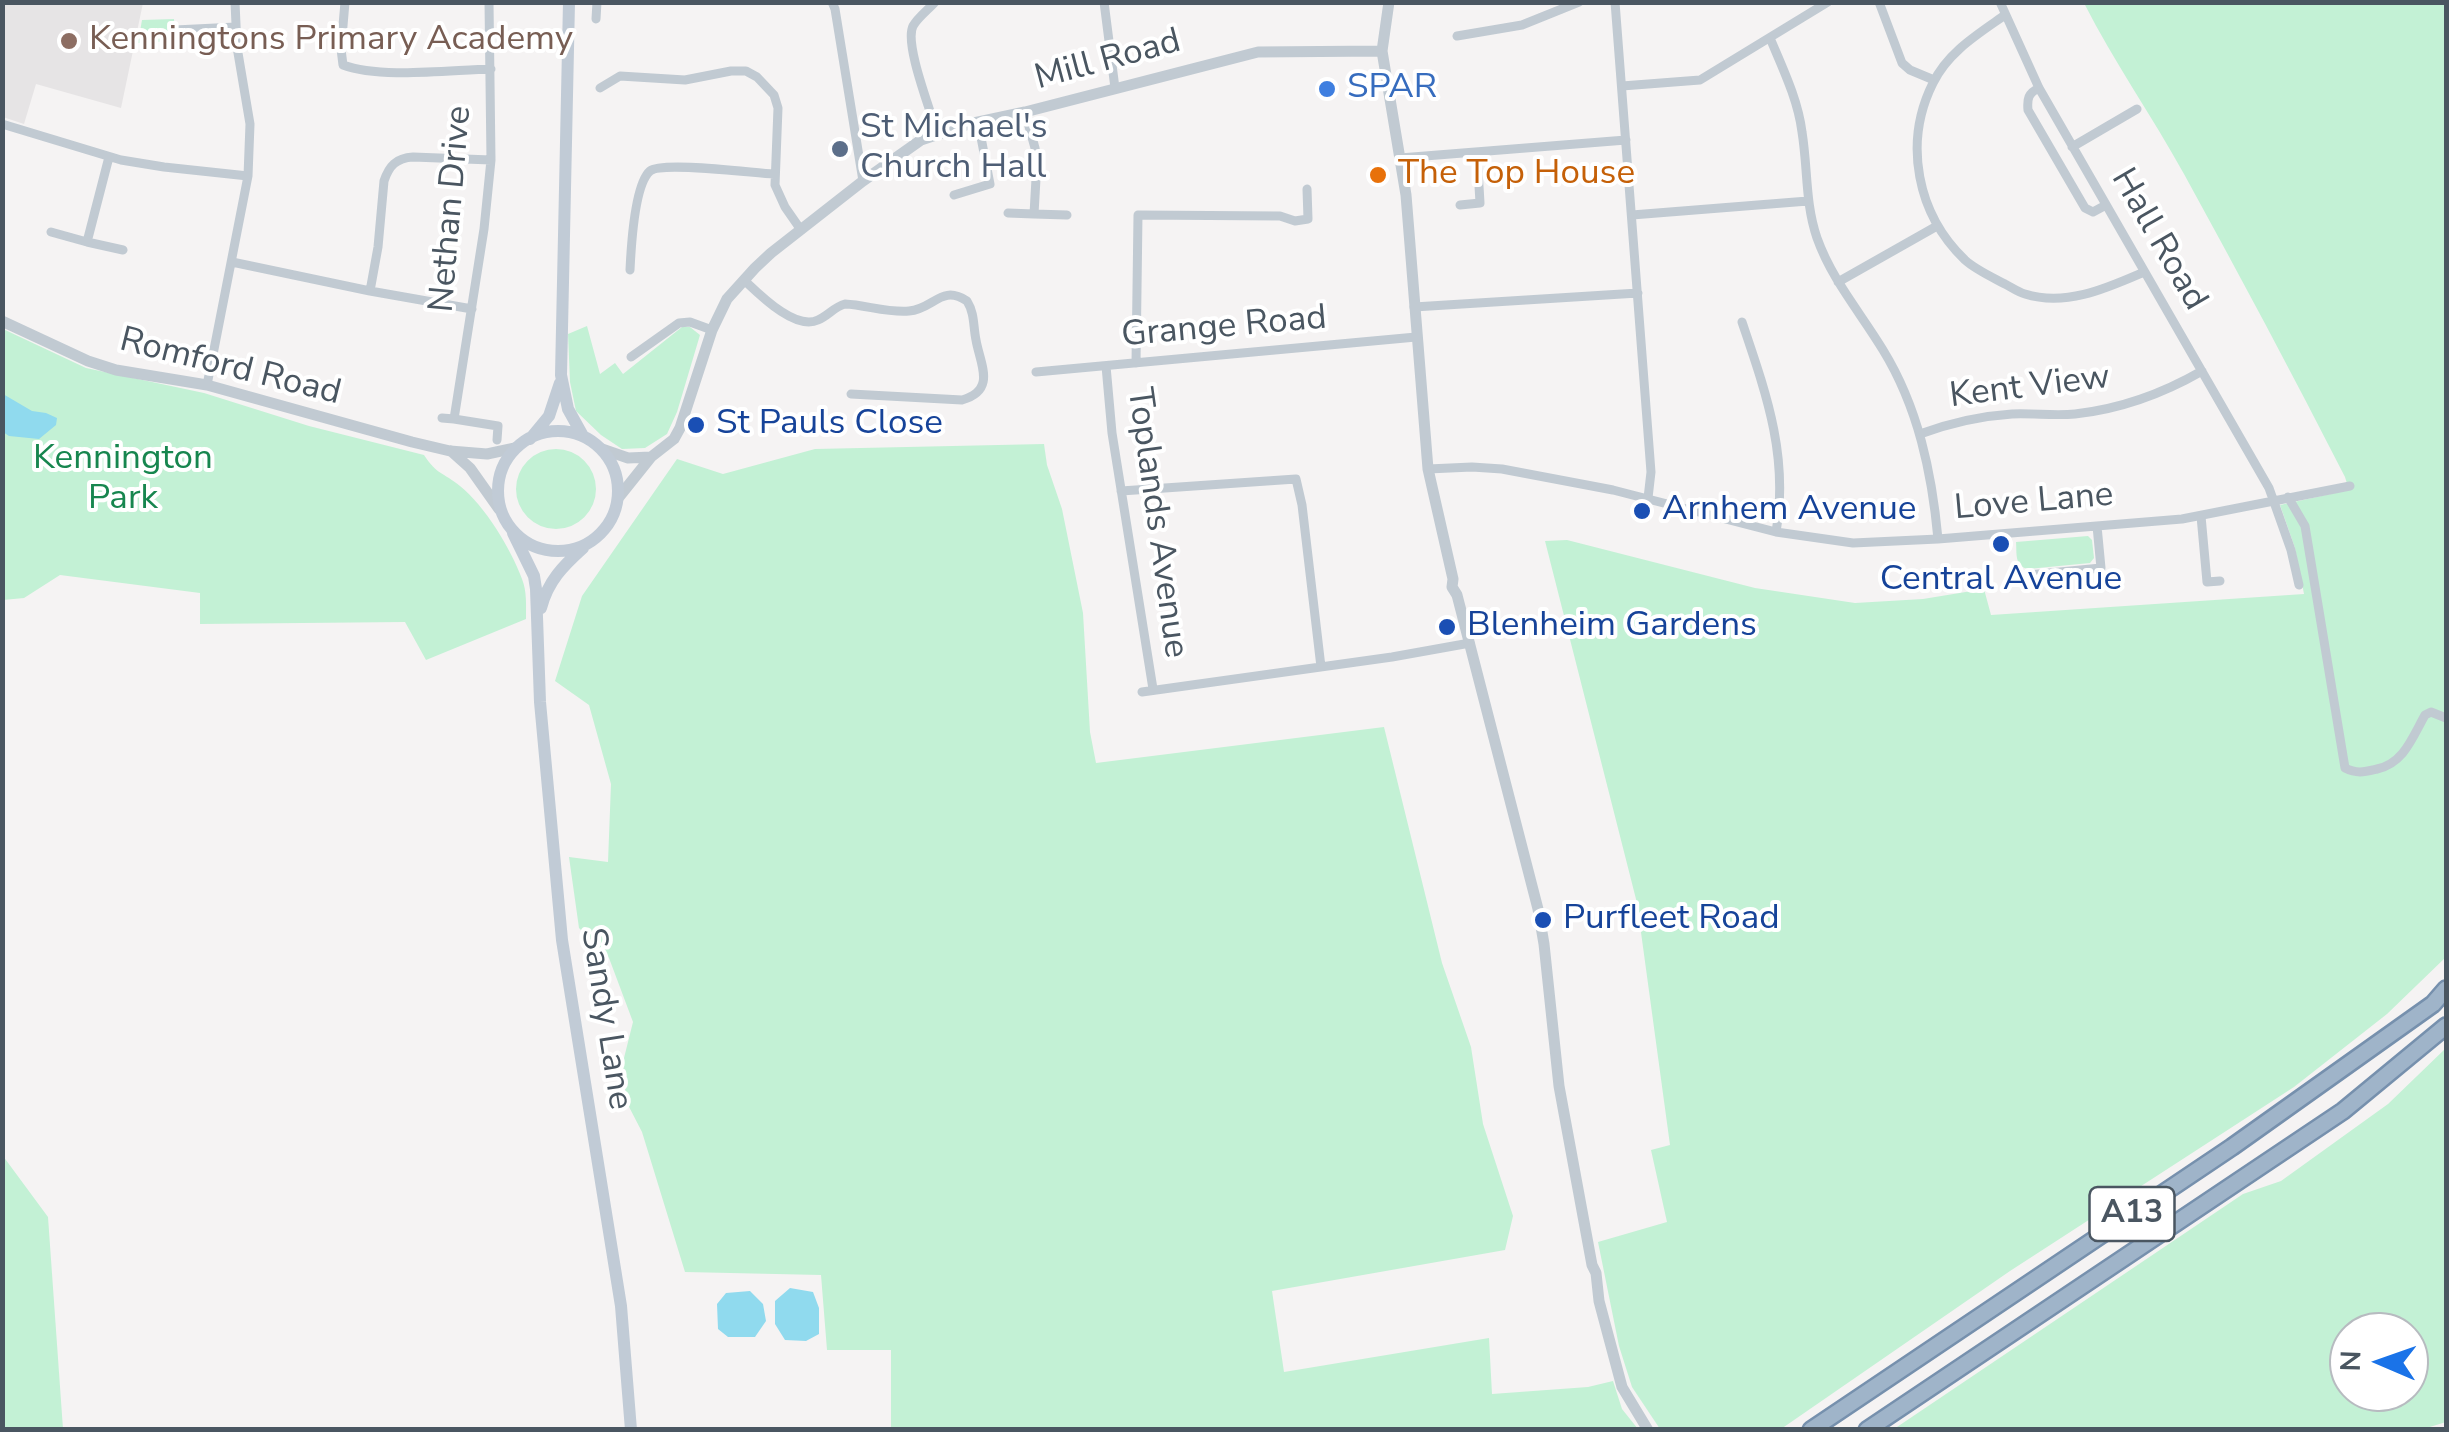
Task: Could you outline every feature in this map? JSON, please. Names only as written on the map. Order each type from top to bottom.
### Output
[{"type":"highway","name":"A13","points":[[1811,1430],[2232,1147],[2433,1004],[2446,989]]},
{"type":"highway","name":"A13","points":[[1866,1430],[2344,1110],[2446,1026]]},
{"type":"main road","points":[[569,2],[562,375],[568,409],[582,436]]},
{"type":"main road","points":[[529,439],[554,432],[582,436],[602,449],[613,466],[618,481],[614,514],[605,529],[583,547],[562,551],[534,546],[513,533],[500,509],[501,472],[515,448],[529,439],[549,416],[562,375]]},
{"type":"main road","name":"Sandy Lane","points":[[513,533],[534,576],[539,615],[540,702],[562,940],[621,1306],[630,1430]]},
{"type":"main road","name":"Sandy Lane","points":[[539,615],[550,582],[583,547]]},
{"type":"street","points":[[207,385],[248,176],[250,124],[236,2]]},
{"type":"street","points":[[345,2],[343,65],[402,72],[491,69]]},
{"type":"street","name":"Nethan Drive","points":[[454,420],[491,160],[488,2]]},
{"type":"street","points":[[596,19],[597,2]]},
{"type":"street","points":[[832,2],[863,181]]},
{"type":"street","points":[[935,2],[916,22],[910,35],[937,133]]},
{"type":"street","points":[[1104,2],[1115,88]]},
{"type":"street","points":[[1389,2],[1382,51],[1406,195],[1432,496],[1452,587],[1538,909],[1559,1086],[1605,1332],[1622,1387],[1648,1430]]},
{"type":"street","points":[[1457,36],[1522,25],[1578,2]]},
{"type":"street","points":[[1616,2],[1651,472],[1648,498]]},
{"type":"street","points":[[1622,86],[1700,80],[1828,2]]},
{"type":"street","points":[[1879,2],[1902,63],[1934,80]]},
{"type":"street","name":"Hall Road","points":[[2000,2],[2039,88],[2275,501],[2299,585]]},
{"type":"street","points":[[2005,16],[1961,46],[1934,80],[1922,111],[1916,156],[1923,193],[1937,226],[1966,261],[2027,294],[2068,298],[2100,292],[2144,272]]},
{"type":"street","points":[[174,30],[236,28]]},
{"type":"street","points":[[1770,38],[1800,118],[1808,201],[1816,236],[1838,282],[1902,386],[1920,434],[1933,492],[1938,539]]},
{"type":"street","name":"Mill Road","points":[[618,496],[651,457],[674,439],[712,330],[727,299],[772,253],[920,140],[1259,52],[1382,51]]},
{"type":"street","points":[[600,88],[620,76],[685,80],[730,71],[746,72],[766,86],[778,108],[774,174],[779,197],[802,230]]},
{"type":"street","points":[[2039,88],[2028,97],[2028,110],[2085,208],[2093,212],[2106,205]]},
{"type":"street","points":[[2072,147],[2137,109]]},
{"type":"street","points":[[1025,112],[1036,148],[1034,214]]},
{"type":"street","points":[[954,196],[990,184],[978,122]]},
{"type":"street","points":[[2,124],[109,157],[248,176]]},
{"type":"street","points":[[1400,158],[1626,140]]},
{"type":"street","points":[[1460,205],[1480,203],[1477,152]]},
{"type":"street","points":[[370,291],[384,181],[394,162],[413,156],[491,160]]},
{"type":"street","points":[[88,242],[109,157]]},
{"type":"street","points":[[630,270],[640,196],[648,173],[654,168],[774,174]]},
{"type":"street","points":[[1136,363],[1138,215],[1280,216],[1295,221],[1308,219],[1308,189]]},
{"type":"street","points":[[1632,215],[1808,201]]},
{"type":"street","points":[[1008,214],[1067,216]]},
{"type":"street","points":[[1838,282],[1937,226]]},
{"type":"street","points":[[52,232],[123,250]]},
{"type":"street","points":[[232,262],[472,309]]},
{"type":"street","points":[[744,280],[786,315],[804,322],[818,320],[846,304],[902,311],[920,308],[946,295],[968,301],[984,369],[978,392],[962,400],[852,394]]},
{"type":"street","points":[[1414,308],[1638,293]]},
{"type":"street","name":"Romford Road","points":[[2,321],[88,361],[147,376],[207,385],[344,425],[450,451],[487,454],[515,448]]},
{"type":"street","points":[[630,357],[679,323],[690,322],[712,330]]},
{"type":"street","points":[[1742,322],[1776,432],[1780,485],[1776,532]]},
{"type":"street","name":"Grange Road","points":[[1036,372],[1416,337]]},
{"type":"street","name":"Toplands Avenue","points":[[1106,366],[1148,690],[1321,667]]},
{"type":"street","name":"Kent View","points":[[1920,434],[1992,416],[2078,414],[2112,408],[2163,392],[2202,372]]},
{"type":"street","points":[[442,418],[498,426],[496,440]]},
{"type":"street","points":[[602,449],[628,458],[651,457]]},
{"type":"street","points":[[450,451],[470,468],[500,509]]},
{"type":"street","name":"Love Lane","points":[[1428,469],[1502,470],[1648,498],[1776,532],[1858,543],[2201,516],[2350,486]]},
{"type":"street","points":[[1121,491],[1296,479],[1321,667],[1470,643]]},
{"type":"street","points":[[2288,498],[2305,526],[2346,768],[2356,773],[2390,766],[2401,757],[2425,715],[2431,712],[2446,718]]},
{"type":"street","points":[[2201,516],[2206,582],[2220,581]]},
{"type":"street","points":[[2029,575],[2101,568],[2098,526]]},
{"type":"shaded area","name":"Kenningtons Primary Academy","points":[[2,3],[143,3],[121,108],[36,84],[24,124],[3,117]]},
{"type":"green space","points":[[2084,3],[2446,3],[2446,957],[2387,1014],[2294,1087],[2010,1271],[1781,1429],[1660,1429],[1632,1387],[1619,1346],[1598,1242],[1667,1222],[1651,1150],[1670,1145],[1637,903],[1545,541],[1567,540],[1755,588],[1855,603],[1923,599],[1984,589],[1991,615],[2304,594],[2295,548],[2280,505],[2349,490],[2205,212]]},
{"type":"green space","points":[[174,19],[175,41],[138,43],[142,20]]},
{"type":"green space","points":[[587,326],[600,374],[615,363],[623,374],[682,327],[690,327],[700,335],[667,434],[645,448],[622,449],[576,411],[568,334]]},
{"type":"green space","name":"Kennington Park","points":[[3,329],[86,368],[204,393],[309,426],[424,455],[479,505],[496,529],[524,584],[526,619],[426,660],[405,622],[200,624],[200,593],[60,575],[24,598],[3,600]]},
{"type":"green space","points":[[1044,444],[1083,613],[1090,732],[1096,763],[1384,727],[1442,963],[1471,1047],[1483,1124],[1513,1216],[1505,1250],[1272,1291],[1284,1372],[1489,1338],[1492,1394],[1588,1387],[1613,1381],[1622,1409],[1638,1429],[891,1429],[891,1350],[827,1350],[821,1275],[685,1272],[642,1132],[626,1101],[623,1062],[633,1022],[609,958],[579,928],[569,857],[608,862],[611,784],[589,705],[555,681],[582,596],[677,459],[723,474],[815,449]]},
{"type":"green space","points":[[556,449],[571,452],[584,461],[593,474],[593,504],[584,517],[571,526],[556,529],[541,526],[528,517],[519,504],[516,489],[519,474],[528,461],[541,452]]},
{"type":"green space","points":[[2088,536],[2094,558],[2090,563],[2028,569],[2018,562],[2016,542]]},
{"type":"green space","points":[[2446,1048],[2446,1422],[2420,1430],[1894,1429],[2243,1194],[2281,1181],[2388,1104]]},
{"type":"green space","points":[[3,1156],[48,1217],[63,1429],[3,1429]]},
{"type":"water","points":[[3,394],[32,411],[57,418],[56,425],[39,439],[9,436],[3,432]]},
{"type":"water","points":[[790,1288],[813,1292],[819,1308],[819,1334],[806,1341],[785,1340],[775,1324],[775,1301]]},
{"type":"water","points":[[750,1291],[763,1304],[766,1321],[755,1337],[728,1337],[718,1329],[717,1304],[726,1293]]},
{"type":"place","name":"Kenningtons Primary Academy","points":[[69,41]]},
{"type":"place","name":"SPAR","points":[[1327,89]]},
{"type":"place","name":"St Michael's Church Hall","points":[[840,149]]},
{"type":"place","name":"The Top House","points":[[1378,175]]},
{"type":"place","name":"St Pauls Close","points":[[696,425]]},
{"type":"place","name":"Arnhem Avenue","points":[[1642,511]]},
{"type":"place","name":"Central Avenue","points":[[2001,544]]},
{"type":"place","name":"Blenheim Gardens","points":[[1447,627]]},
{"type":"place","name":"Purfleet Road","points":[[1543,920]]}]
